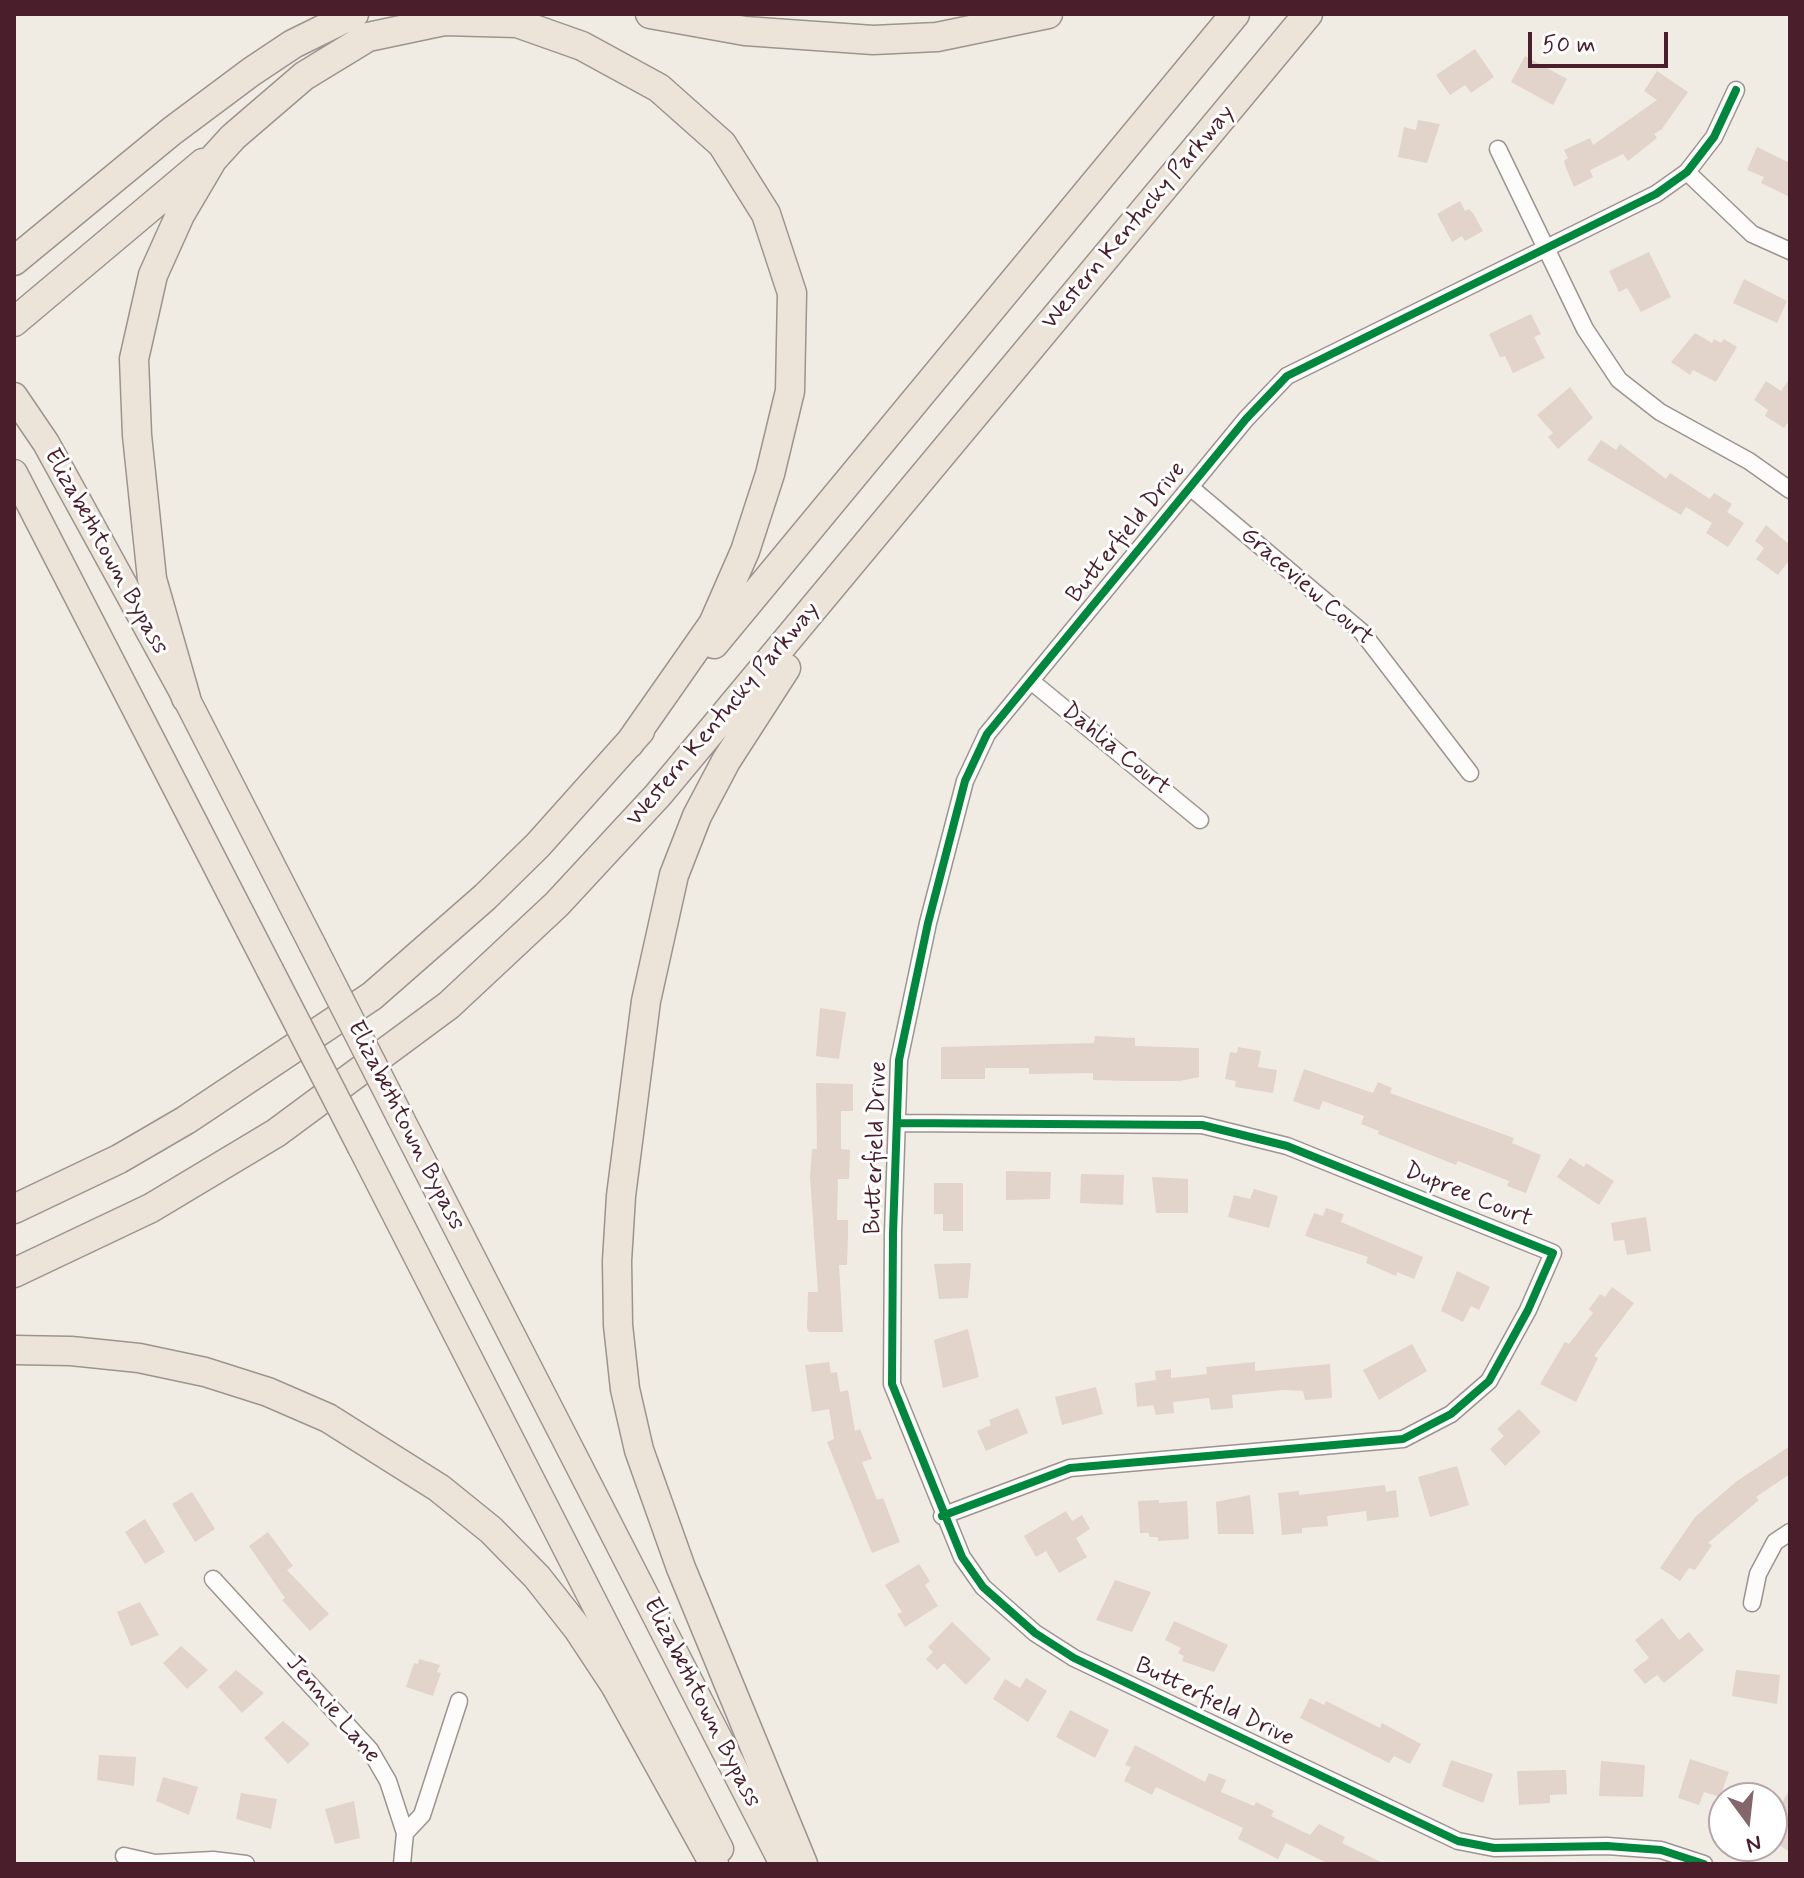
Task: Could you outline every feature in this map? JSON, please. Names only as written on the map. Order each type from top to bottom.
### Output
[{"type":"highway","points":[[14,261],[172,131],[251,72],[293,44],[354,14]]},
{"type":"highway","points":[[650,14],[745,31],[873,40],[937,37],[999,27],[1048,14]]},
{"type":"highway","points":[[14,1209],[119,1159],[186,1120],[372,996],[485,897],[538,845],[629,744],[1235,14]]},
{"type":"highway","name":"Western Kentucky Parkway","points":[[14,1273],[151,1208],[276,1133],[460,995],[557,904],[658,795],[1308,14]]},
{"type":"highway","points":[[14,322],[304,76],[368,37],[444,21],[517,23],[582,46],[659,88],[722,144],[766,214],[792,293],[790,391],[770,474],[745,551],[713,624],[629,744]]},
{"type":"highway","points":[[186,698],[152,579],[138,449],[134,359],[159,263],[180,215],[213,159],[233,137]]},
{"type":"highway","points":[[803,1864],[659,1509],[625,1389],[618,1325],[617,1261],[637,1066],[658,938],[674,875],[697,816],[726,761],[795,656],[998,387]]},
{"type":"highway","name":"Elizabethtown Bypass","points":[[14,396],[46,443],[186,698],[783,1864]]},
{"type":"highway","name":"Elizabethtown Bypass","points":[[14,473],[727,1864]]},
{"type":"highway","points":[[14,1350],[71,1351],[139,1358],[243,1384],[328,1418],[439,1488],[491,1530],[537,1577],[578,1629],[615,1685],[714,1864]]},
{"type":"street","name":"Butterfield Drive","points":[[1704,1864],[1661,1850],[1607,1846],[1494,1848],[1458,1841],[1074,1658],[1035,1633],[983,1587],[962,1557],[942,1516],[892,1384],[899,1060],[928,923],[965,781],[987,734],[1275,387],[1303,365],[1656,194],[1687,172],[1714,137],[1736,90]]},
{"type":"street","points":[[1498,149],[1585,329],[1619,380],[1660,412],[1749,461],[1790,490]]},
{"type":"street","points":[[1687,172],[1752,234],[1790,251]]},
{"type":"street","name":"Graceview Court","points":[[1190,487],[1362,632],[1470,773]]},
{"type":"street","name":"Dahlia Court","points":[[1031,681],[1200,820]]},
{"type":"street","name":"Dupree Court","points":[[897,1123],[1202,1125],[1287,1146],[1553,1253],[1528,1310],[1489,1381],[1451,1414],[1403,1439],[1122,1461],[1070,1468],[942,1516]]},
{"type":"street","points":[[1752,1603],[1758,1574],[1775,1542],[1790,1532]]},
{"type":"street","name":"Jennie Lane","points":[[213,1579],[370,1750],[388,1781],[405,1833],[402,1864]]},
{"type":"street","points":[[405,1833],[422,1815],[459,1701]]},
{"type":"street","points":[[124,1856],[155,1863],[213,1860],[246,1864]]},
{"type":"building","points":[[1475,49],[1494,77],[1471,93],[1465,85],[1450,95],[1436,75]]},
{"type":"building","points":[[1525,56],[1567,79],[1553,105],[1511,82]]},
{"type":"building","points":[[1657,71],[1688,92],[1662,129],[1654,134],[1657,138],[1628,161],[1623,154],[1590,170],[1593,177],[1574,187],[1564,161],[1568,158],[1564,150],[1590,138],[1593,145],[1657,100],[1644,91]]},
{"type":"building","points":[[1418,120],[1440,124],[1427,163],[1398,157],[1404,127],[1416,130]]},
{"type":"building","points":[[1757,147],[1790,163],[1790,197],[1761,183],[1764,177],[1747,170]]},
{"type":"building","points":[[1460,201],[1465,211],[1469,209],[1473,213],[1483,231],[1465,241],[1462,236],[1452,242],[1437,214]]},
{"type":"building","points":[[1649,252],[1671,297],[1641,312],[1627,288],[1619,292],[1609,271]]},
{"type":"building","points":[[1744,279],[1787,301],[1777,323],[1733,303]]},
{"type":"building","points":[[1531,314],[1541,334],[1534,337],[1545,358],[1513,373],[1505,356],[1500,357],[1489,334]]},
{"type":"building","points":[[1695,333],[1712,343],[1714,339],[1721,343],[1724,339],[1737,347],[1716,382],[1693,370],[1690,375],[1671,362]]},
{"type":"building","points":[[1790,378],[1790,420],[1784,428],[1765,416],[1768,410],[1754,400],[1766,381],[1781,391]]},
{"type":"building","points":[[1570,387],[1593,418],[1558,449],[1548,437],[1553,433],[1537,415]]},
{"type":"building","points":[[1601,440],[1616,450],[1620,444],[1666,479],[1670,473],[1710,499],[1714,493],[1732,504],[1727,512],[1744,523],[1728,547],[1706,533],[1712,523],[1686,507],[1681,515],[1587,460]]},
{"type":"building","points":[[1766,525],[1790,545],[1790,559],[1778,575],[1756,559],[1764,548],[1755,541]]},
{"type":"building","points":[[820,1008],[846,1012],[839,1059],[816,1056]]},
{"type":"building","points":[[1095,1036],[1135,1038],[1135,1046],[1199,1048],[1199,1077],[1180,1081],[1093,1080],[1093,1073],[1029,1074],[1029,1068],[985,1068],[985,1079],[941,1079],[941,1047],[1094,1043]]},
{"type":"building","points":[[1238,1047],[1261,1051],[1258,1067],[1277,1070],[1273,1093],[1235,1087],[1236,1081],[1225,1079],[1230,1052],[1237,1053]]},
{"type":"building","points":[[1304,1069],[1373,1093],[1378,1082],[1392,1088],[1390,1093],[1514,1138],[1512,1143],[1541,1155],[1526,1193],[1507,1186],[1509,1181],[1458,1161],[1456,1165],[1378,1134],[1379,1131],[1361,1124],[1364,1116],[1323,1101],[1319,1110],[1293,1101]]},
{"type":"building","points":[[816,1083],[853,1084],[853,1111],[841,1111],[841,1149],[850,1150],[849,1179],[838,1179],[837,1220],[848,1220],[847,1265],[839,1265],[843,1332],[809,1332],[807,1328],[808,1292],[818,1292],[810,1177],[812,1149],[817,1149]]},
{"type":"building","points":[[1570,1158],[1584,1167],[1586,1163],[1614,1181],[1599,1205],[1557,1177]]},
{"type":"building","points":[[1006,1171],[1051,1172],[1050,1199],[1006,1200]]},
{"type":"building","points":[[1081,1174],[1124,1175],[1123,1205],[1080,1203]]},
{"type":"building","points":[[1152,1177],[1188,1179],[1188,1213],[1156,1213]]},
{"type":"building","points":[[934,1183],[963,1183],[963,1231],[943,1231],[943,1214],[934,1214]]},
{"type":"building","points":[[1254,1189],[1278,1196],[1269,1228],[1228,1217],[1234,1195],[1250,1199]]},
{"type":"building","points":[[1326,1208],[1344,1214],[1341,1222],[1423,1257],[1414,1279],[1397,1272],[1396,1276],[1366,1263],[1368,1257],[1305,1236],[1314,1213],[1323,1216]]},
{"type":"building","points":[[1646,1217],[1651,1251],[1627,1255],[1624,1240],[1614,1241],[1611,1223]]},
{"type":"building","points":[[971,1263],[968,1298],[939,1299],[934,1264]]},
{"type":"building","points":[[1457,1271],[1490,1287],[1479,1310],[1471,1306],[1463,1322],[1441,1311]]},
{"type":"building","points":[[1612,1287],[1634,1303],[1594,1356],[1598,1358],[1576,1402],[1540,1384],[1565,1342],[1569,1344],[1593,1313],[1589,1309],[1600,1294],[1605,1297]]},
{"type":"building","points":[[968,1329],[979,1377],[943,1388],[934,1340]]},
{"type":"building","points":[[1412,1344],[1427,1371],[1379,1400],[1363,1370]]},
{"type":"building","points":[[829,1362],[831,1373],[837,1372],[840,1392],[848,1390],[855,1431],[860,1429],[872,1459],[862,1462],[877,1500],[883,1498],[900,1542],[872,1553],[827,1442],[834,1439],[829,1409],[812,1412],[805,1365]]},
{"type":"building","points":[[1255,1362],[1255,1371],[1330,1364],[1332,1398],[1305,1400],[1303,1391],[1284,1390],[1232,1395],[1233,1408],[1211,1410],[1209,1398],[1173,1402],[1174,1413],[1156,1415],[1153,1405],[1137,1407],[1135,1383],[1156,1380],[1155,1371],[1171,1369],[1171,1378],[1207,1374],[1206,1367]]},
{"type":"building","points":[[1096,1387],[1103,1414],[1062,1425],[1055,1397]]},
{"type":"building","points":[[1018,1408],[1028,1433],[986,1451],[977,1431],[991,1425],[989,1420]]},
{"type":"building","points":[[1519,1409],[1541,1432],[1505,1466],[1490,1449],[1504,1436],[1497,1429]]},
{"type":"building","points":[[1790,1446],[1790,1474],[1756,1497],[1759,1500],[1708,1543],[1712,1545],[1695,1570],[1689,1568],[1680,1581],[1660,1568],[1695,1517],[1737,1481]]},
{"type":"building","points":[[1457,1466],[1469,1505],[1430,1517],[1418,1477]]},
{"type":"building","points":[[1385,1485],[1386,1492],[1396,1490],[1399,1517],[1367,1521],[1366,1511],[1327,1516],[1328,1526],[1302,1528],[1302,1533],[1282,1535],[1278,1493],[1299,1491],[1299,1495]]},
{"type":"building","points":[[192,1492],[215,1529],[195,1542],[172,1504]]},
{"type":"building","points":[[1250,1495],[1254,1534],[1218,1534],[1216,1502]]},
{"type":"building","points":[[1159,1500],[1159,1503],[1187,1501],[1189,1539],[1158,1541],[1158,1537],[1149,1537],[1149,1533],[1140,1533],[1138,1501]]},
{"type":"building","points":[[1066,1511],[1072,1521],[1082,1515],[1090,1529],[1076,1538],[1087,1557],[1059,1573],[1046,1551],[1036,1557],[1024,1536]]},
{"type":"building","points":[[145,1519],[165,1552],[145,1564],[125,1532]]},
{"type":"building","points":[[268,1532],[293,1566],[287,1570],[329,1614],[310,1631],[282,1600],[285,1598],[249,1546]]},
{"type":"building","points":[[919,1564],[930,1581],[925,1585],[938,1606],[905,1627],[897,1614],[902,1612],[885,1585]]},
{"type":"building","points":[[1115,1580],[1151,1592],[1132,1632],[1096,1620]]},
{"type":"building","points":[[140,1602],[159,1635],[131,1646],[117,1612]]},
{"type":"building","points":[[1662,1618],[1679,1640],[1689,1632],[1704,1650],[1664,1683],[1657,1675],[1645,1684],[1633,1670],[1649,1658],[1635,1640]]},
{"type":"building","points":[[1174,1621],[1228,1645],[1214,1672],[1182,1661],[1184,1656],[1178,1653],[1181,1648],[1165,1640]]},
{"type":"building","points":[[952,1622],[991,1659],[966,1685],[944,1663],[937,1670],[926,1659],[933,1652],[928,1647]]},
{"type":"building","points":[[181,1646],[208,1670],[187,1689],[163,1663]]},
{"type":"building","points":[[419,1659],[440,1665],[437,1672],[441,1673],[433,1696],[406,1687],[414,1663],[418,1664]]},
{"type":"building","points":[[236,1670],[264,1693],[242,1713],[218,1687]]},
{"type":"building","points":[[1736,1670],[1780,1675],[1777,1704],[1732,1696]]},
{"type":"building","points":[[1026,1678],[1047,1691],[1028,1722],[993,1699],[1005,1679],[1020,1688]]},
{"type":"building","points":[[1310,1698],[1324,1705],[1326,1701],[1380,1728],[1382,1723],[1421,1744],[1410,1764],[1394,1756],[1389,1763],[1300,1718]]},
{"type":"building","points":[[1070,1710],[1109,1730],[1095,1758],[1056,1737]]},
{"type":"building","points":[[283,1721],[310,1744],[288,1764],[264,1738]]},
{"type":"building","points":[[1135,1745],[1205,1782],[1209,1773],[1226,1780],[1221,1792],[1254,1806],[1256,1802],[1274,1811],[1271,1816],[1310,1835],[1319,1824],[1345,1837],[1342,1843],[1385,1864],[1329,1864],[1286,1843],[1278,1859],[1238,1839],[1243,1828],[1156,1787],[1152,1795],[1124,1781],[1131,1767],[1125,1765]]},
{"type":"building","points":[[99,1755],[136,1757],[134,1786],[97,1780]]},
{"type":"building","points":[[1690,1759],[1729,1772],[1725,1782],[1708,1782],[1708,1793],[1704,1792],[1699,1805],[1678,1798]]},
{"type":"building","points":[[1451,1760],[1493,1774],[1483,1803],[1442,1786]]},
{"type":"building","points":[[1601,1761],[1645,1765],[1643,1797],[1599,1796]]},
{"type":"building","points":[[1566,1770],[1567,1794],[1550,1795],[1550,1803],[1519,1805],[1517,1771]]},
{"type":"building","points":[[163,1777],[198,1787],[189,1815],[156,1801]]},
{"type":"building","points":[[1790,1789],[1790,1852],[1788,1851]]},
{"type":"building","points":[[241,1793],[277,1799],[271,1829],[236,1819]]},
{"type":"building","points":[[354,1801],[360,1838],[335,1844],[325,1809]]},
{"type":"cycle path","points":[[1704,1864],[1661,1850],[1607,1846],[1494,1848],[1458,1841],[1074,1658],[1035,1633],[983,1587],[962,1557],[892,1384],[893,1233],[899,1060],[928,923],[965,781],[987,734],[1246,419],[1287,376],[1656,194],[1687,172],[1714,137],[1736,90]]},
{"type":"cycle path","points":[[897,1123],[1202,1125],[1287,1146],[1553,1253],[1528,1310],[1489,1381],[1451,1414],[1403,1439],[1070,1468],[942,1516]]}]
